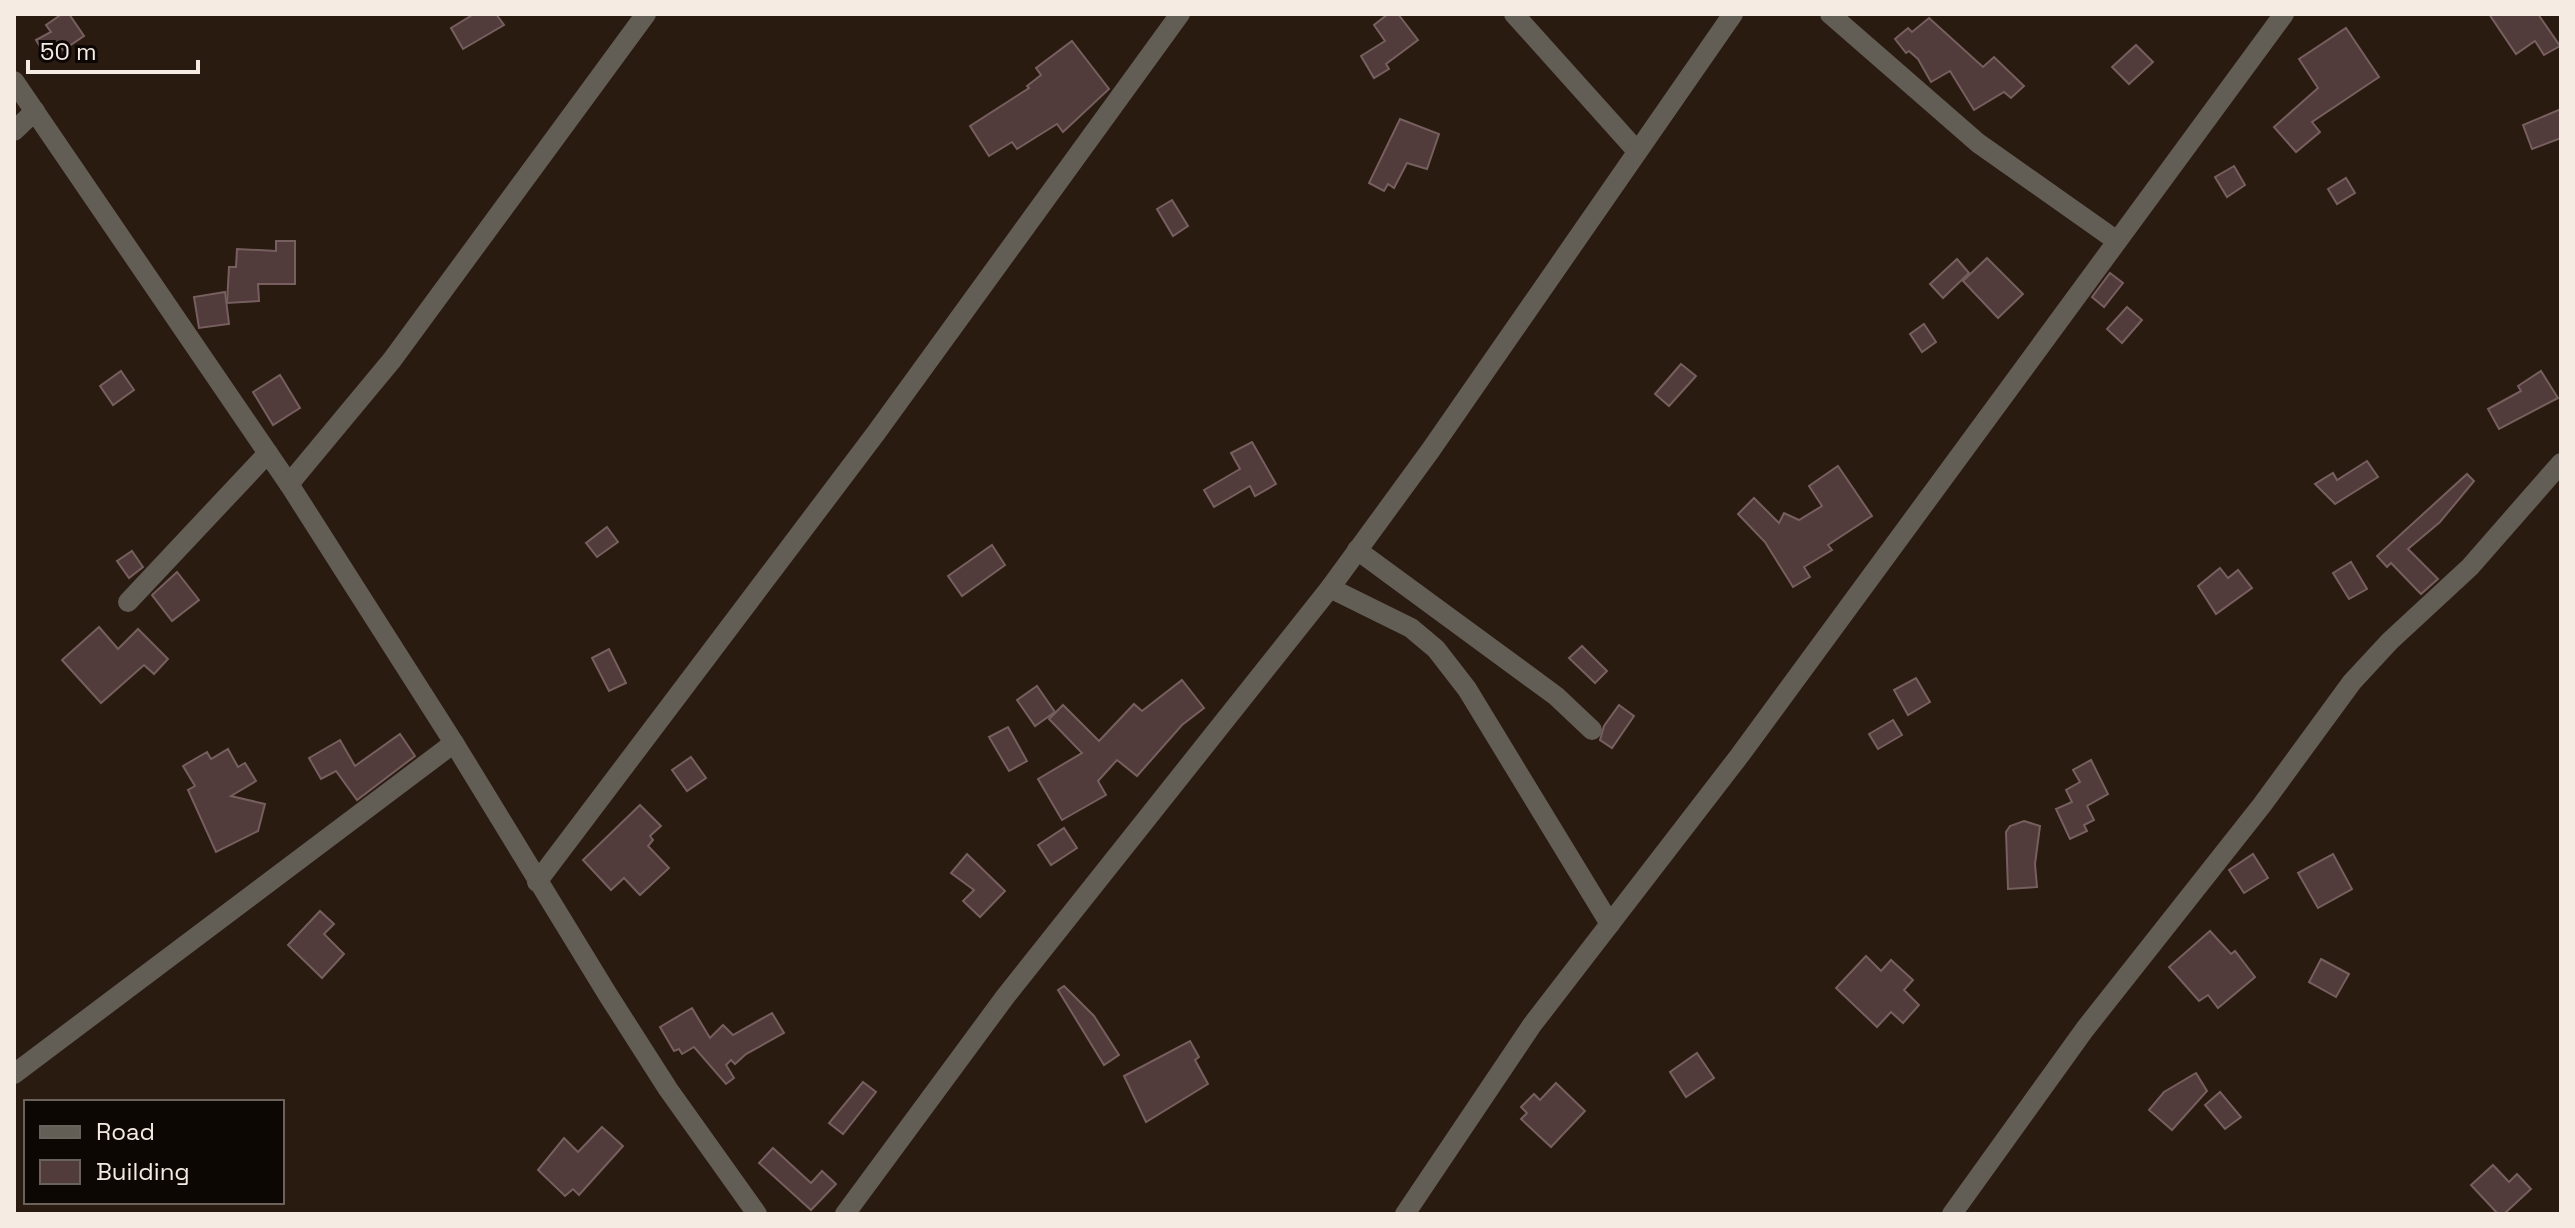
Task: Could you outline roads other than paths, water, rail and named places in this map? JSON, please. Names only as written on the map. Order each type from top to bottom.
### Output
[{"type":"street","points":[[289,484],[392,360],[646,14]]},
{"type":"street","points":[[537,882],[876,433],[1180,14]]},
{"type":"street","points":[[1514,14],[1636,150]]},
{"type":"street","points":[[845,1214],[1005,997],[1330,588],[1733,14]]},
{"type":"street","points":[[1830,14],[1978,143],[2117,241]]},
{"type":"street","points":[[1405,1214],[1532,1025],[1740,755],[2284,14]]},
{"type":"street","points":[[14,81],[289,484],[668,1089],[757,1214]]},
{"type":"street","points":[[14,131],[35,111]]},
{"type":"street","points":[[128,602],[268,453]]},
{"type":"street","points":[[1952,1214],[2085,1029],[2262,805],[2352,682],[2390,641],[2470,567],[2561,463]]},
{"type":"street","points":[[1357,550],[1556,696],[1592,730]]},
{"type":"street","points":[[1330,588],[1411,628],[1436,649],[1467,689],[1610,924]]},
{"type":"street","points":[[14,1074],[454,743]]}]
